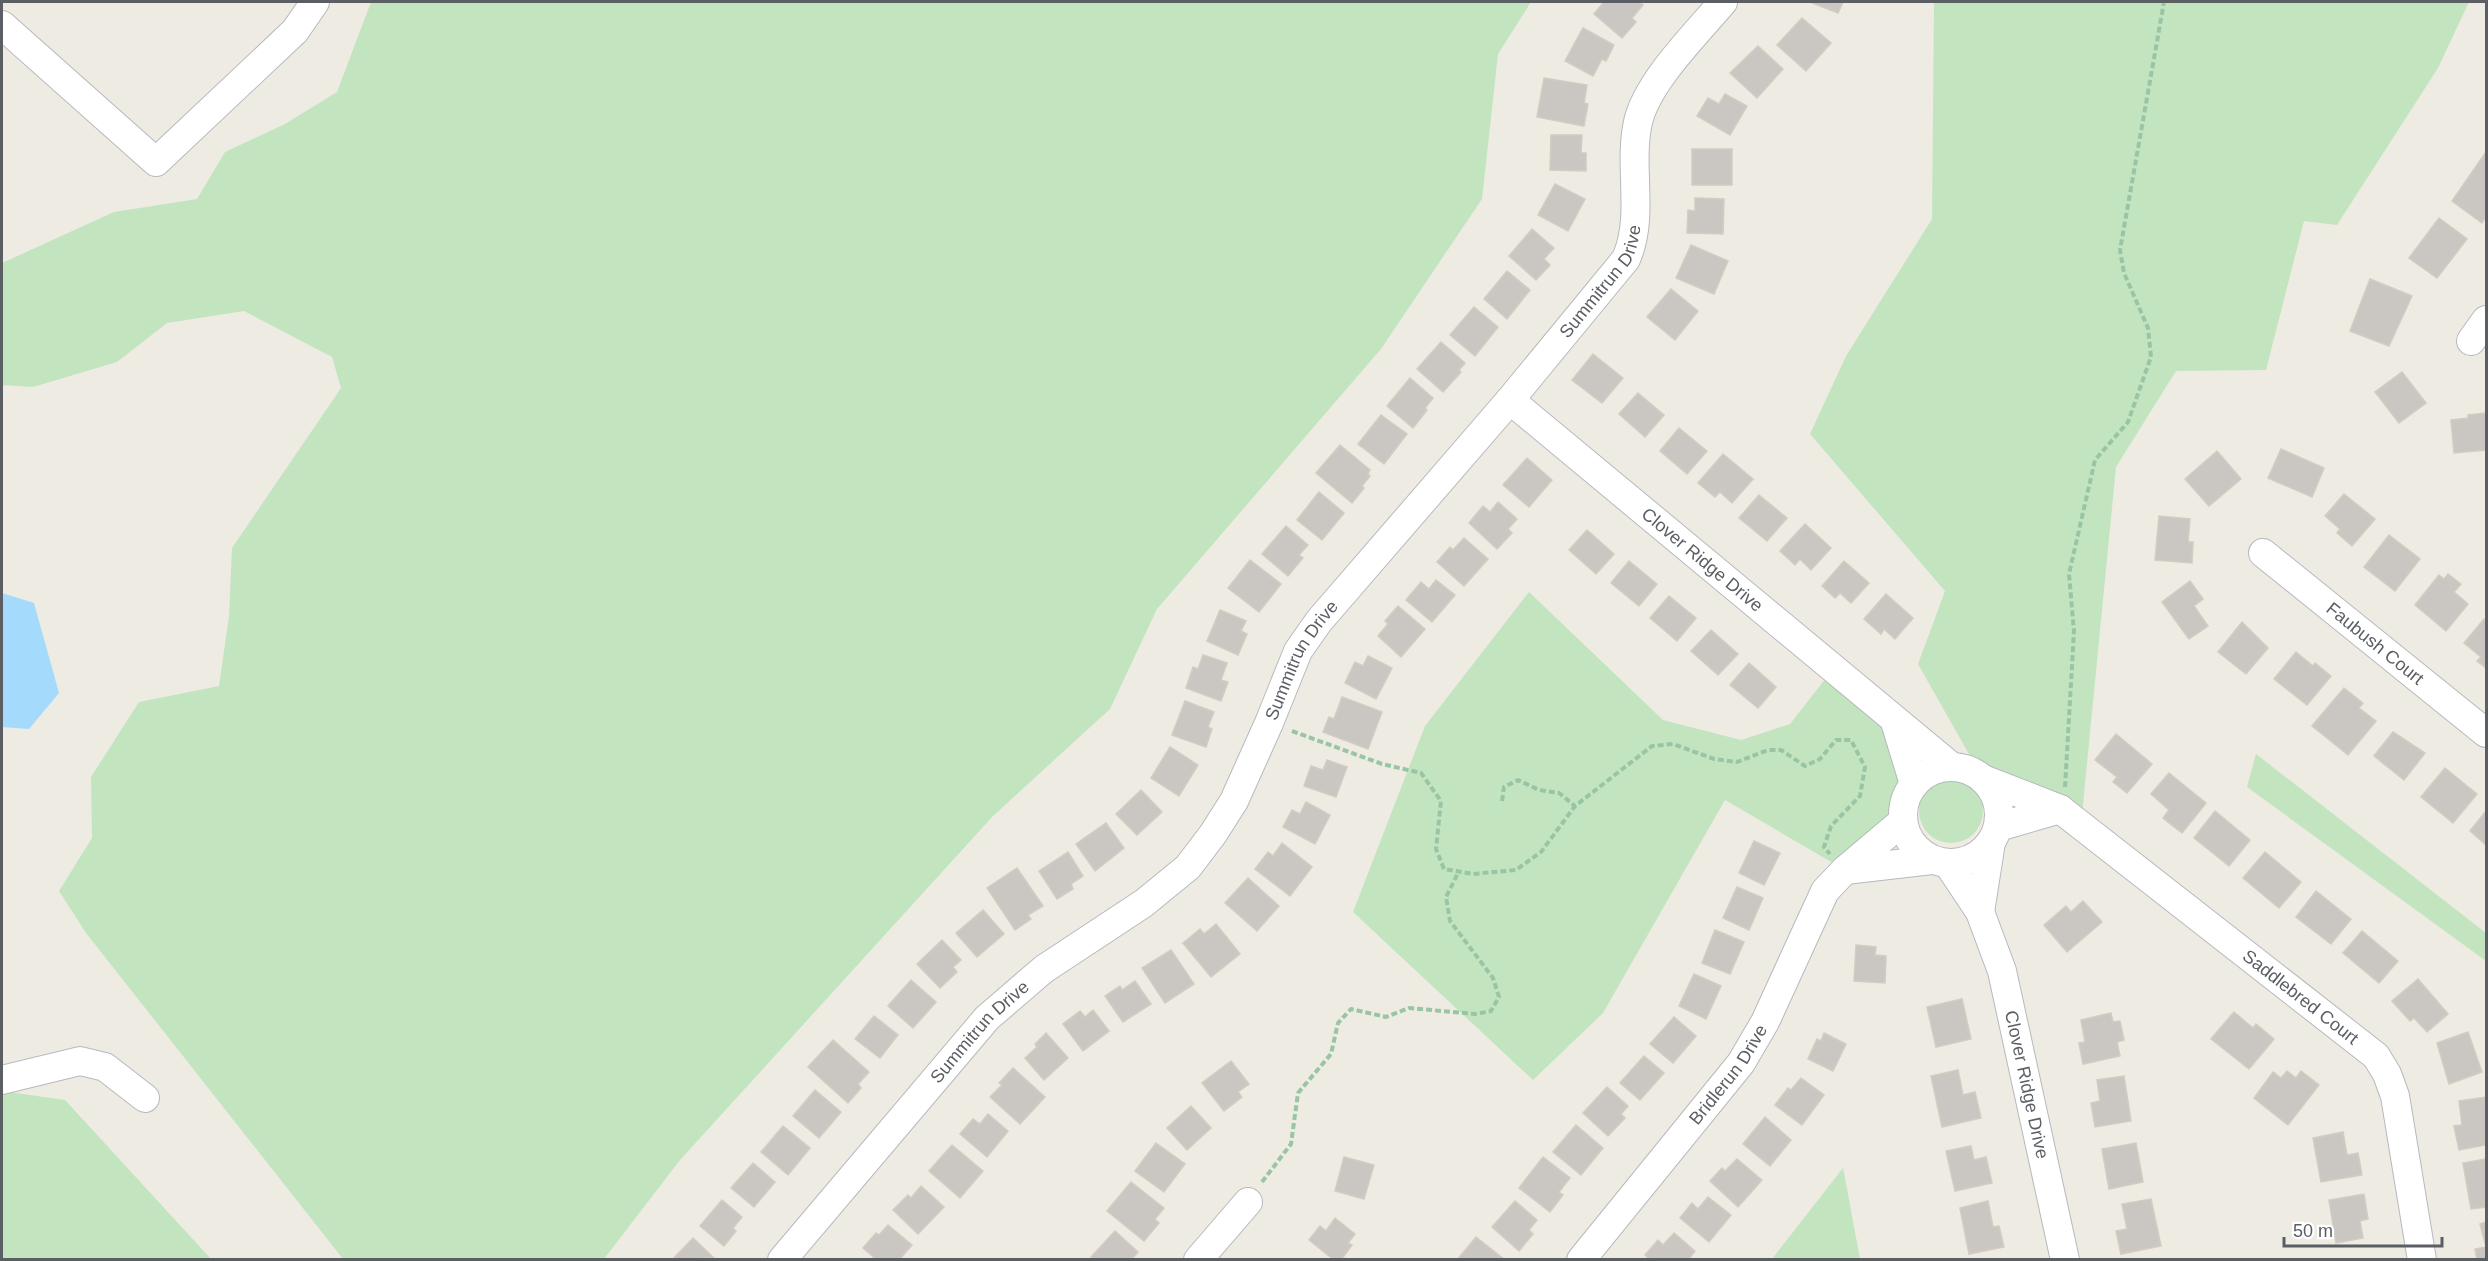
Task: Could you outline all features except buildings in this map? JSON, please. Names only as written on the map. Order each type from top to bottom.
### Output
[{"type":"street","points":[[2,25],[156,162],[295,31],[315,2]]},
{"type":"street","name":"Summitrun Drive","points":[[782,1260],[987,1018],[1044,969],[1144,903],[1188,867],[1213,834],[1234,801],[1298,651],[1319,621],[1510,400],[1626,259],[1633,244],[1636,222],[1634,187],[1638,124],[1645,101],[1659,80],[1722,2]]},
{"type":"street","name":"Clover Ridge Drive","points":[[1510,400],[1895,722],[1952,767],[1968,770],[1983,779],[1993,792],[1999,808],[1980,912]]},
{"type":"street","name":"Faubush Court","points":[[2263,553],[2487,734]]},
{"type":"street","points":[[1895,722],[1914,784]]},
{"type":"street","points":[[1903,821],[1905,799],[1914,784],[1926,774],[1952,767]]},
{"type":"street","name":"Saddlebred Court","points":[[1983,779],[2060,808],[2376,1056],[2387,1074],[2395,1096],[2422,1260]]},
{"type":"street","points":[[1845,870],[1965,862],[1980,854],[1995,834],[2060,808]]},
{"type":"street","name":"Clover Ridge Drive","points":[[1903,821],[1908,838],[1918,851],[1940,862],[1980,912],[2002,971],[2065,1260]]},
{"type":"street","name":"Bridlerun Drive","points":[[1581,1260],[1741,1064],[1765,1022],[1825,891],[1845,870],[1903,821]]},
{"type":"street","points":[[2,1080],[80,1061],[105,1067],[145,1098]]},
{"type":"street","points":[[1197,1260],[1248,1202]]},
{"type":"path","points":[[2060,808],[2066,781],[2074,631],[2068,574],[2095,460],[2128,422],[2151,357],[2148,328],[2124,273],[2120,250],[2164,2]]},
{"type":"path","points":[[1269,723],[1382,764],[1421,773],[1441,801],[1436,849],[1444,869],[1473,874],[1516,870],[1541,852],[1575,806],[1652,746],[1673,744],[1714,759],[1737,762],[1768,750],[1781,750],[1805,766],[1820,759],[1836,740],[1851,740],[1865,767],[1860,796],[1830,826],[1824,847],[1845,870]]},
{"type":"path","points":[[1502,801],[1504,787],[1518,780],[1539,790],[1559,794],[1575,806]]},
{"type":"path","points":[[1248,1202],[1291,1144],[1298,1093],[1331,1054],[1338,1023],[1350,1009],[1386,1017],[1408,1008],[1475,1014],[1491,1011],[1499,997],[1493,978],[1450,921],[1446,897],[1459,872]]},
{"type":"green space","points":[[371,2],[1531,2],[1498,54],[1482,199],[1381,349],[1157,609],[1110,709],[993,816],[680,1160],[604,1259],[343,1259],[86,933],[59,891],[92,838],[91,777],[139,702],[219,686],[229,616],[232,548],[341,388],[332,357],[244,311],[167,323],[117,362],[33,387],[2,385],[2,263],[114,212],[197,199],[225,152],[285,124],[337,92]]},
{"type":"green space","points":[[1934,2],[2469,2],[2438,68],[2337,225],[2304,221],[2266,370],[2176,371],[2116,467],[2081,825],[1983,779],[1918,664],[1945,591],[1810,434],[1846,356],[1932,219]]},
{"type":"green space","points":[[1529,592],[1663,720],[1741,740],[1790,724],[1833,669],[1895,722],[1914,784],[1905,799],[1903,821],[1845,870],[1725,800],[1603,1013],[1533,1080],[1353,912],[1425,726]]},
{"type":"green space","points":[[2256,754],[2486,933],[2486,961],[2247,787]]},
{"type":"green space","points":[[1951,779],[1969,785],[1977,793],[1983,811],[1977,829],[1969,837],[1951,843],[1933,837],[1925,829],[1919,811],[1925,793],[1933,785]]},
{"type":"green space","points":[[2,1091],[65,1100],[211,1259],[2,1260]]},
{"type":"green space","points":[[1843,1168],[1860,1259],[1772,1259]]},
{"type":"water","points":[[2,593],[34,603],[59,693],[29,729],[2,727]]}]
